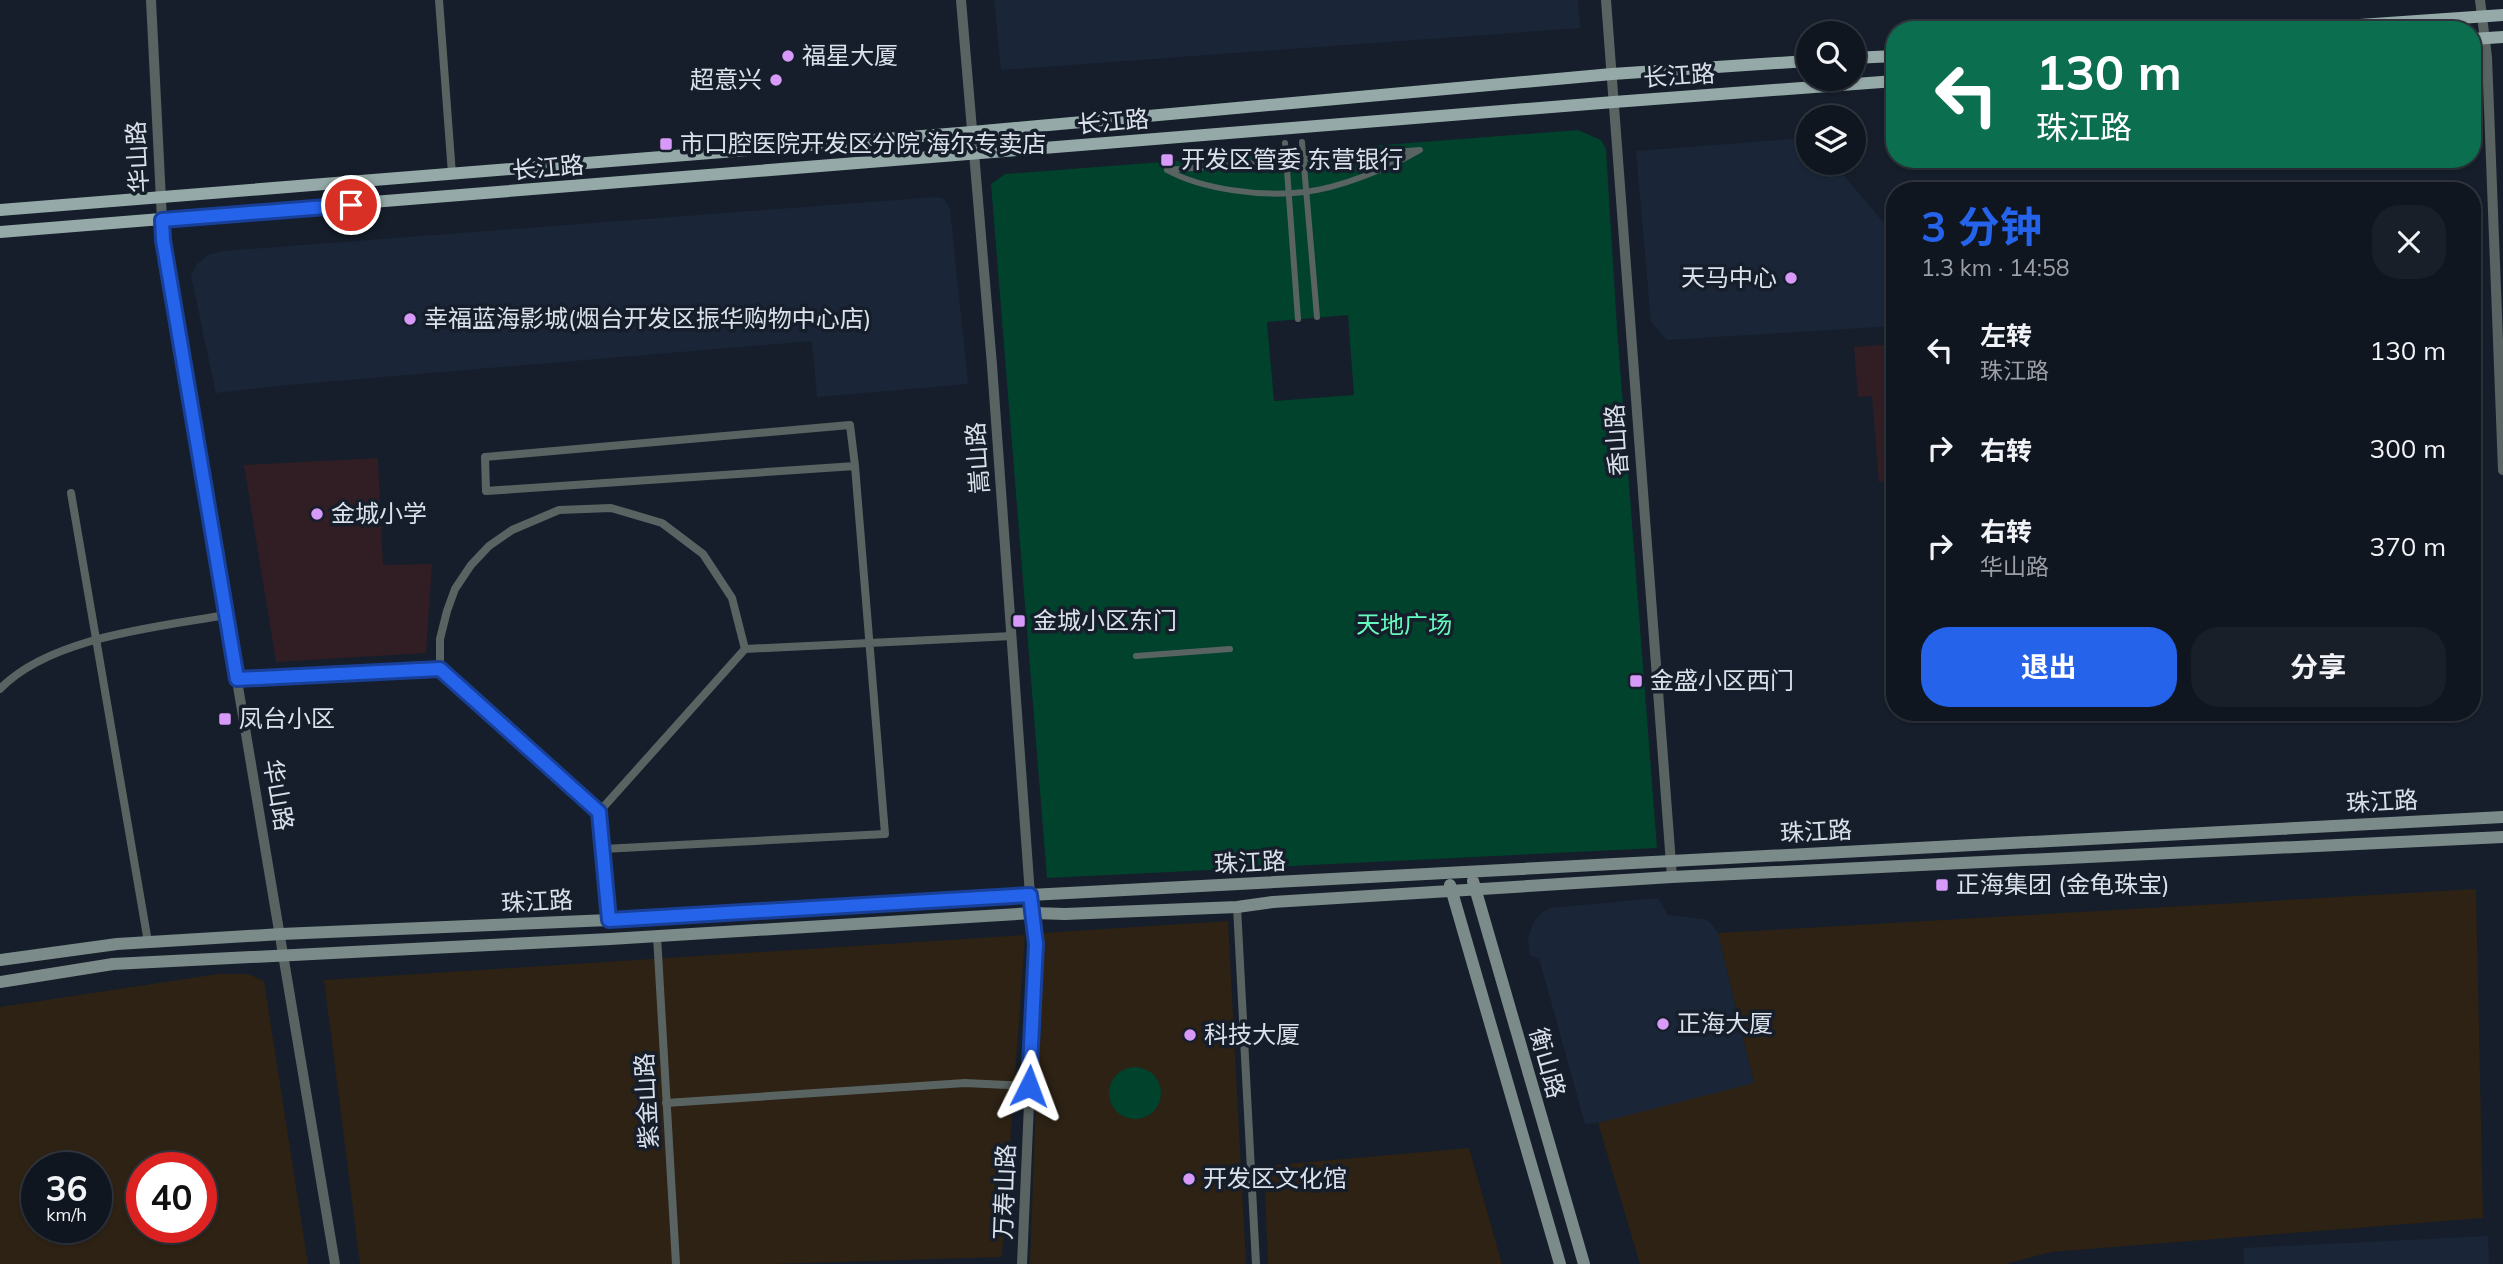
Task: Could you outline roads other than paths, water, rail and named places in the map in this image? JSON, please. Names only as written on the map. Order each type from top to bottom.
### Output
[{"type":"main road","points":[[2422,21],[2503,15]]},
{"type":"main road","points":[[2481,39],[2503,37]]},
{"type":"main road","points":[[1866,57],[1886,56]]},
{"type":"main road","name":"长江路","points":[[0,210],[972,132],[1612,74],[1796,62]]},
{"type":"main road","name":"长江路","points":[[0,232],[1614,102],[1886,83]]},
{"type":"main road","name":"珠江路","points":[[0,960],[117,944],[281,934],[609,920],[1030,895],[2503,817]]},
{"type":"main road","points":[[0,982],[114,964],[657,936],[1033,912],[1065,914],[1237,907],[1273,902],[1672,877],[2503,837]]},
{"type":"main road","name":"衡山路","points":[[1470,873],[1584,1264]]},
{"type":"main road","name":"衡山路","points":[[1448,874],[1560,1264]]},
{"type":"street","name":"华山路","points":[[151,0],[163,240],[335,1264]]},
{"type":"street","points":[[439,0],[452,174]]},
{"type":"street","name":"嵩山路","points":[[961,0],[992,365],[1033,912]]},
{"type":"street","name":"香山路","points":[[1606,0],[1672,877]]},
{"type":"street","points":[[2480,0],[2481,24]]},
{"type":"street","points":[[2481,75],[2503,470]]},
{"type":"street","points":[[1302,142],[1317,317]]},
{"type":"street","points":[[1285,143],[1298,319]]},
{"type":"street","points":[[1420,150],[1395,164],[1307,192],[1234,191],[1182,178],[1167,170],[1420,150]]},
{"type":"street","points":[[603,849],[885,834],[871,644],[855,466],[850,425],[485,457],[486,491],[855,466]]},
{"type":"street","points":[[71,494],[148,942]]},
{"type":"street","points":[[440,669],[440,639],[447,611],[455,589],[471,565],[489,546],[512,530],[559,510],[611,508],[662,523],[704,554],[732,598],[745,649]]},
{"type":"street","points":[[0,689],[27,666],[96,639],[226,615]]},
{"type":"street","points":[[599,812],[745,649],[1012,636]]},
{"type":"street","points":[[1136,656],[1230,649]]},
{"type":"street","points":[[237,679],[440,669],[599,812],[609,920]]},
{"type":"street","points":[[1237,907],[1256,1264]]},
{"type":"street","name":"万寿山路","points":[[1022,1264],[1036,944],[1033,912]]},
{"type":"street","name":"紫金山路","points":[[657,936],[676,1264]]},
{"type":"street","points":[[667,1103],[965,1083],[1029,1086]]},
{"type":"place","name":"福星大厦","points":[[788,56]]},
{"type":"place","name":"超意兴","points":[[776,80]]},
{"type":"place","name":"市口腔医院开发区分院 海尔专卖店","points":[[666,144]]},
{"type":"place","name":"开发区管委 东营银行","points":[[1167,160]]},
{"type":"place","name":"天马中心","points":[[1791,278]]},
{"type":"place","name":"幸福蓝海影城(烟台开发区振华购物中心店)","points":[[410,319]]},
{"type":"place","name":"金城小学","points":[[317,514]]},
{"type":"place","name":"金城小区东门","points":[[1019,621]]},
{"type":"place","name":"金盛小区西门","points":[[1636,681]]},
{"type":"place","name":"凤台小区","points":[[225,719]]},
{"type":"place","name":"正海集团 (金龟珠宝)","points":[[1942,885]]},
{"type":"place","name":"正海大厦","points":[[1663,1024]]},
{"type":"place","name":"科技大厦","points":[[1190,1035]]},
{"type":"place","name":"开发区文化馆","points":[[1189,1179]]},
{"type":"park label","name":"天地广场","points":[[1404,625]]}]
